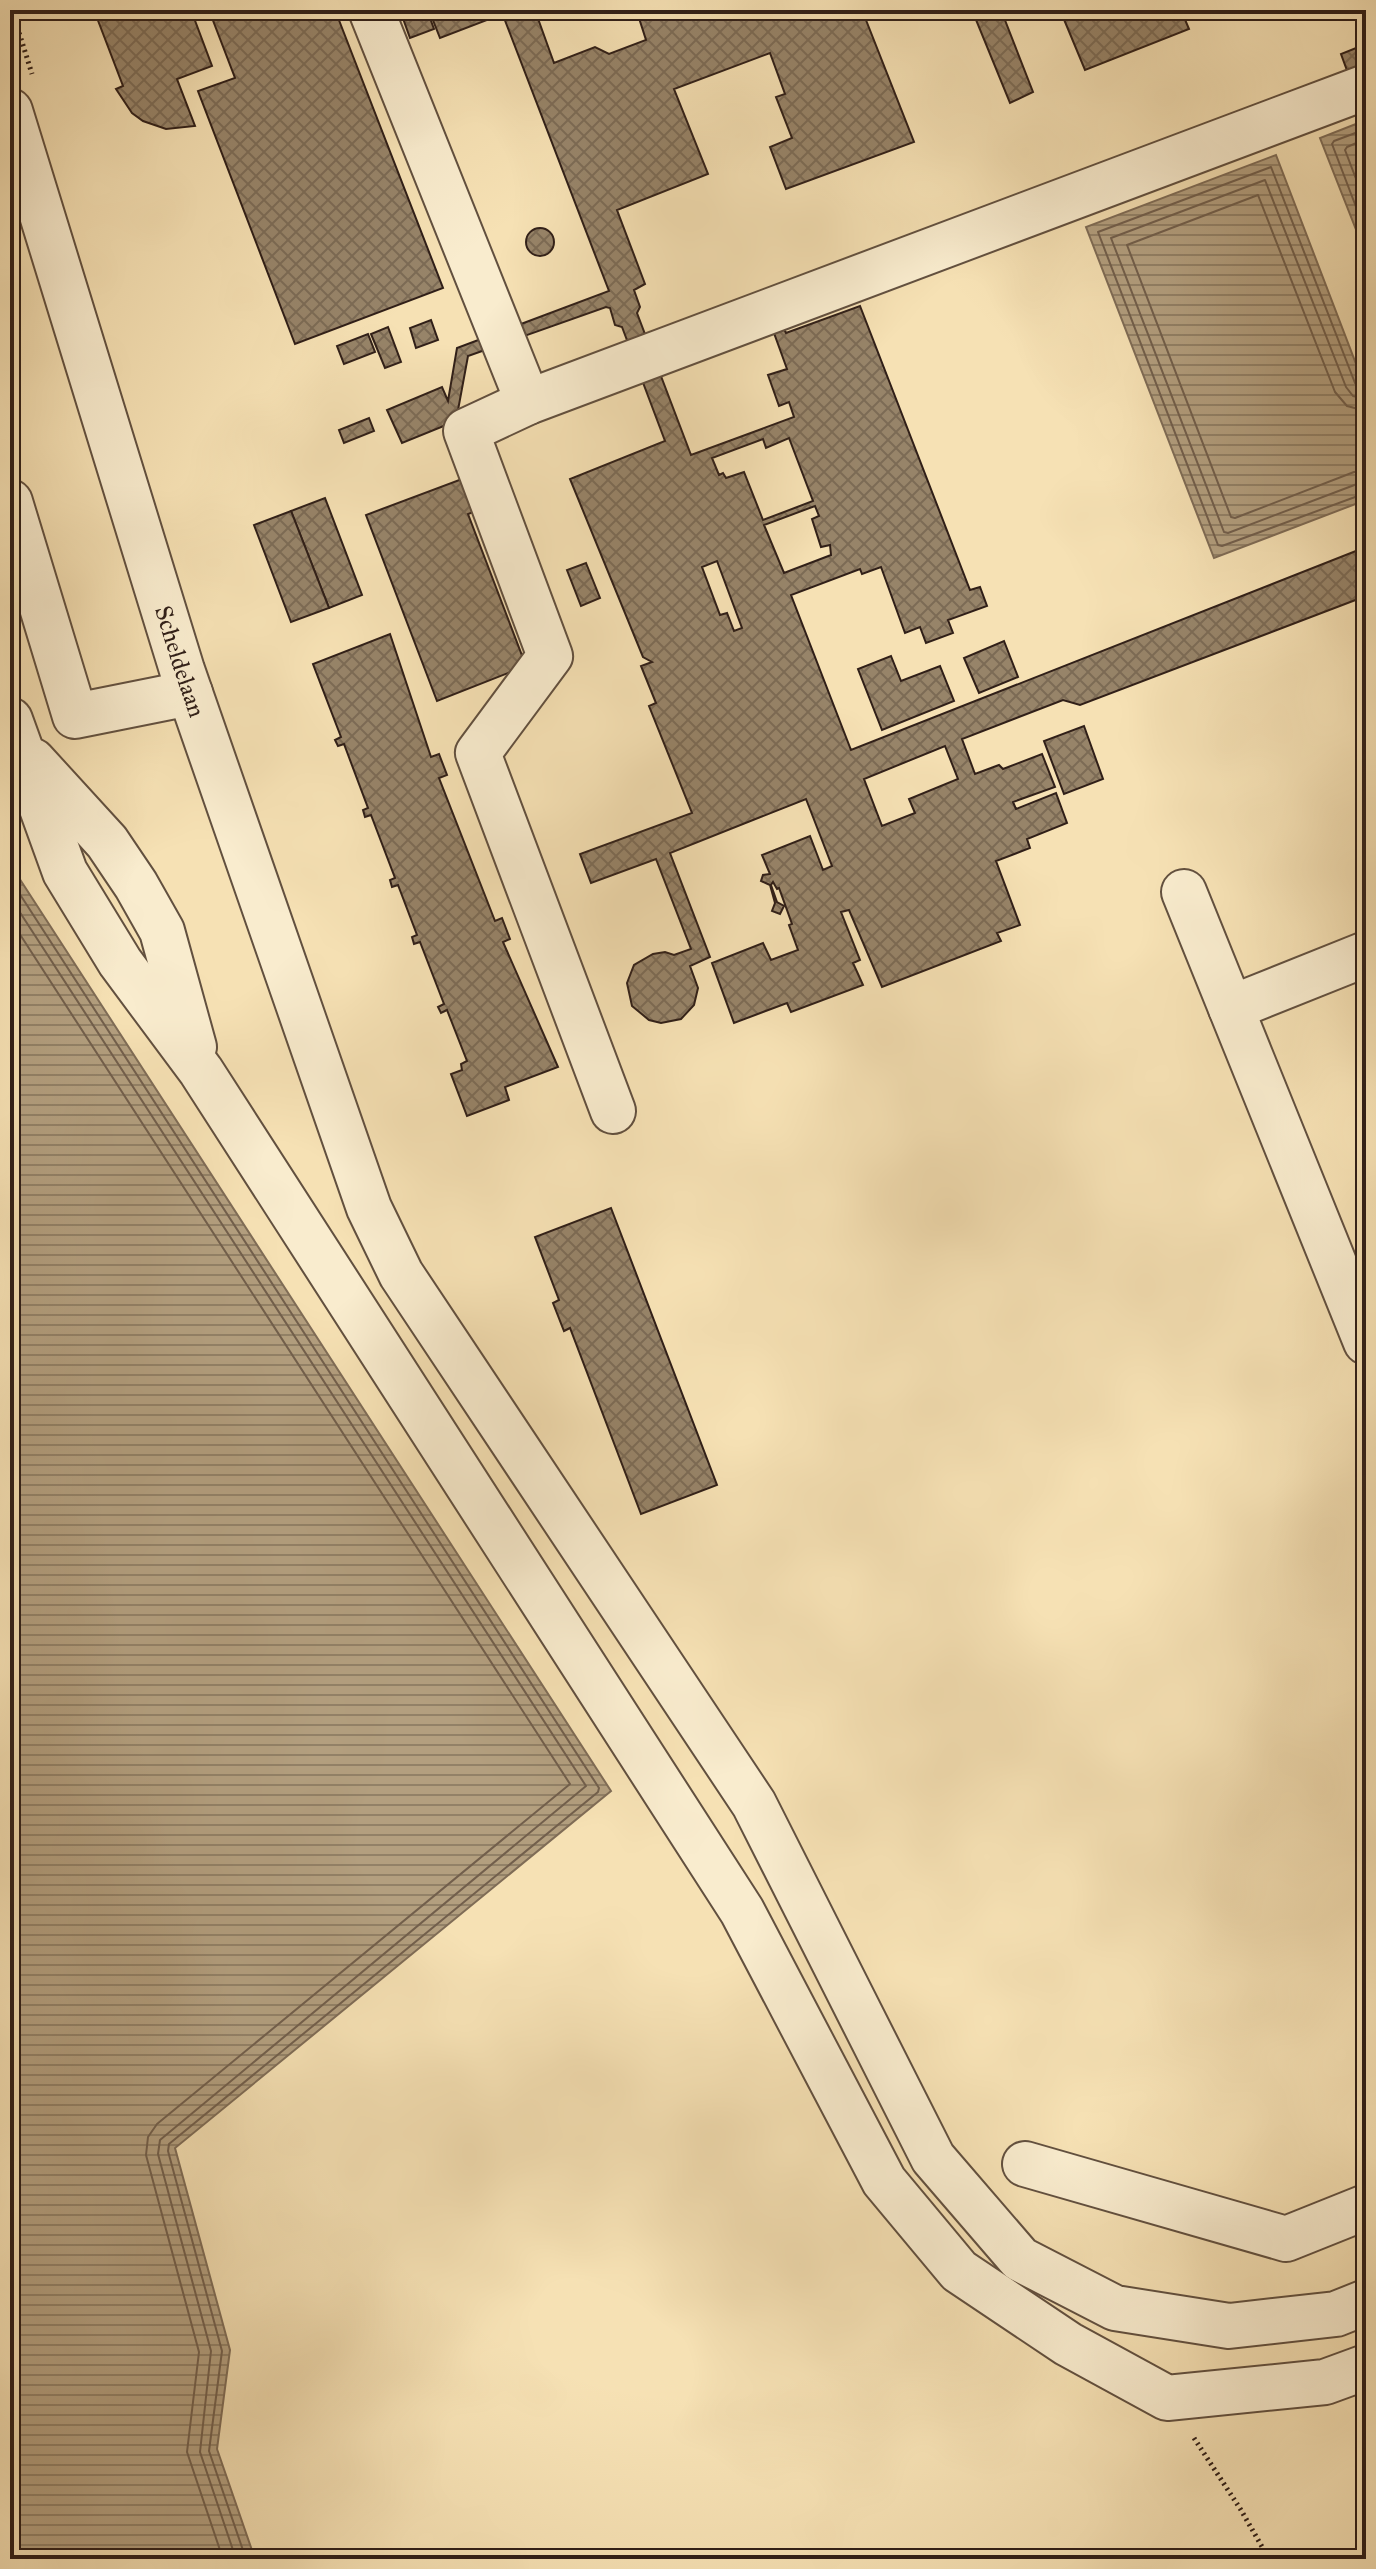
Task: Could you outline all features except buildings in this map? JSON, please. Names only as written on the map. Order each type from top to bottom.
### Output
[{"type":"lane","points":[[371,10],[528,402]]},
{"type":"lane","points":[[613,1111],[478,753],[550,656],[466,431],[528,402],[1366,87]]},
{"type":"lane","name":"Scheldelaan","points":[[10,111],[190,693],[369,1208],[401,1274],[754,1804],[933,2158],[1020,2259],[1115,2308],[1229,2326],[1336,2314],[1366,2302]]},
{"type":"lane","points":[[10,502],[75,716],[190,693]]},
{"type":"lane","points":[[14,732],[107,842],[149,908],[162,931],[201,1071],[742,1911],[884,2181],[959,2271],[1068,2344],[1167,2398],[1325,2382],[1366,2367]]},
{"type":"lane","points":[[1184,892],[1366,1342]]},
{"type":"lane","points":[[1231,1008],[1366,954]]},
{"type":"lane","points":[[1025,2164],[1286,2239],[1366,2207]]},
{"type":"path","points":[[1167,2398],[1241,2510],[1269,2559]]},
{"type":"water","points":[[1366,120],[1366,255],[1320,138]]},
{"type":"water","points":[[1276,155],[1366,390],[1366,500],[1214,558],[1086,227]]},
{"type":"water","points":[[10,864],[611,1791],[175,2148],[230,2350],[217,2449],[255,2559],[10,2559]]}]
